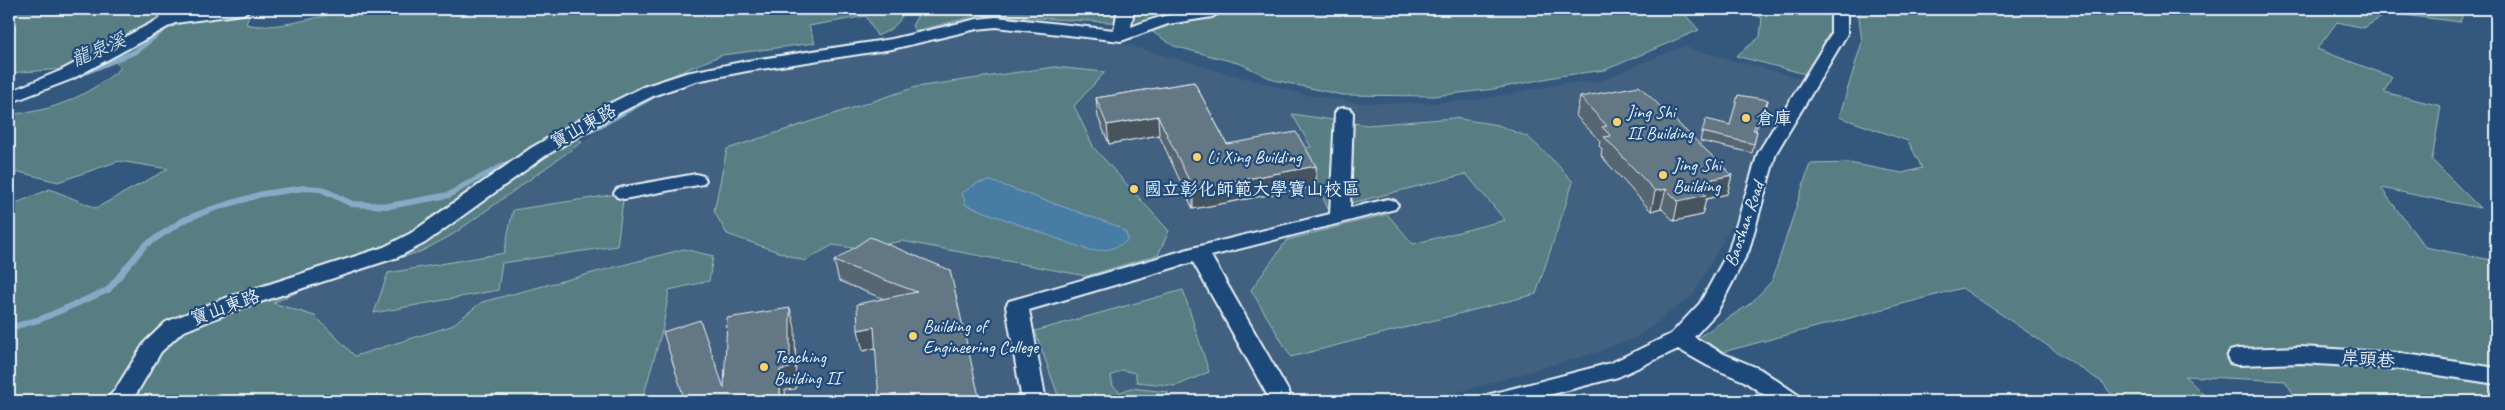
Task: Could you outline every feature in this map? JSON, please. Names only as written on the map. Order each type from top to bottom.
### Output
[{"type":"street","points":[[9,98],[66,75],[167,14],[244,9]]},
{"type":"street","points":[[1121,36],[1126,9]]},
{"type":"street","name":"Baoshan Road","points":[[1496,401],[1618,369],[1679,339],[1709,308],[1739,250],[1767,153],[1839,34],[1839,9]]},
{"type":"street","points":[[1121,36],[1164,20],[1212,12]]},
{"type":"street","name":"寶山東路","points":[[117,401],[123,396],[153,347],[174,327],[228,305],[391,252],[418,238],[538,152],[603,114],[648,91],[692,77],[747,66],[892,44],[978,24],[996,22],[1121,36]]},
{"type":"street","points":[[1340,217],[1344,113]]},
{"type":"street","points":[[624,193],[696,180]]},
{"type":"street","points":[[1034,401],[1016,306],[1198,253],[1388,205]]},
{"type":"street","points":[[1198,253],[1278,394]]},
{"type":"street","points":[[1679,339],[1716,360],[1752,375],[1790,401]]},
{"type":"street","name":"岸頭巷","points":[[2238,357],[2301,355],[2399,361],[2496,376]]},
{"type":"shaded area","name":"國立彰化師範大學寶山校區","points":[[989,28],[1123,44],[1306,95],[1360,103],[1433,103],[1482,99],[1567,83],[1599,82],[1670,51],[1685,47],[1810,81],[1694,294],[1639,336],[1598,352],[1427,401],[642,401],[663,327],[669,290],[482,302],[451,326],[355,356],[315,317],[272,303],[311,286],[371,268],[452,235],[623,113],[688,86],[721,77],[867,54],[975,29]]},
{"type":"shaded area","points":[[991,181],[1117,226],[1126,233],[1128,240],[1109,249],[1088,250],[966,205],[962,193],[977,183]]},
{"type":"green space","points":[[9,9],[194,9],[85,61],[64,69],[9,73]]},
{"type":"green space","points":[[342,9],[904,9],[895,26],[877,36],[866,16],[809,26],[815,43],[722,55],[604,104],[571,132],[582,142],[452,235],[422,251],[311,286],[273,303],[315,316],[355,356],[451,326],[482,302],[684,249],[713,256],[709,281],[669,290],[663,327],[642,401],[9,401],[9,206],[50,189],[96,208],[168,169],[119,161],[58,182],[19,172],[9,178],[9,114],[40,110],[69,101],[83,94],[121,68],[112,59],[146,38],[186,21],[225,13],[250,14],[246,24],[267,26],[316,18],[337,13]]},
{"type":"green space","points":[[933,9],[1684,9],[1682,11],[1699,30],[1605,70],[1559,76],[1494,89],[1434,96],[1342,95],[1274,80],[1241,64],[1174,46],[1148,29],[1125,23],[980,15],[915,31],[912,26],[918,15]]},
{"type":"green space","points":[[1744,9],[1833,9],[1834,32],[1809,75],[1736,56],[1760,37],[1762,18]]},
{"type":"green space","points":[[1858,9],[2465,9],[2460,22],[2387,13],[2364,28],[2337,22],[2317,49],[2392,77],[2384,92],[2441,106],[2432,160],[2480,208],[2381,188],[2425,247],[2496,261],[2496,375],[2485,376],[2496,401],[2298,401],[2285,381],[2185,376],[2210,401],[2116,401],[2103,383],[1962,288],[1723,352],[1697,338],[1750,304],[1772,281],[1810,164],[1849,163],[1902,173],[1922,168],[1908,141],[1839,117],[1862,42]]},
{"type":"green space","points":[[1054,67],[1105,72],[1074,106],[1094,148],[1169,231],[1158,255],[1086,276],[902,241],[861,249],[833,245],[804,261],[727,234],[714,211],[727,149],[916,87]]},
{"type":"green space","points":[[1292,114],[1367,125],[1454,118],[1498,125],[1528,137],[1573,182],[1536,294],[1291,357],[1251,290],[1287,240],[1387,214],[1413,244],[1505,220],[1466,174],[1328,209],[1301,149],[1311,147]]},
{"type":"green space","points":[[624,193],[617,246],[502,263],[498,290],[374,313],[388,273],[504,253],[513,210]]},
{"type":"green space","points":[[1183,290],[1209,372],[1176,386],[1137,382],[1135,373],[1122,370],[1111,376],[1113,386],[1120,392],[1131,388],[1168,392],[1166,401],[1060,401],[1035,331]]},
{"type":"building","points":[[1194,82],[1227,144],[1296,132],[1316,166],[1193,189],[1158,116],[1107,125],[1096,98]]},
{"type":"building","points":[[1639,86],[1732,175],[1694,183],[1706,195],[1678,201],[1666,189],[1655,191],[1604,137],[1611,136],[1602,127],[1607,126],[1580,97]]},
{"type":"building","points":[[1738,95],[1768,100],[1753,130],[1757,131],[1754,144],[1702,132],[1706,119],[1730,125]]},
{"type":"building","name":"Building of Engineering College","points":[[870,237],[950,270],[980,401],[879,401],[874,327],[858,330],[857,304],[917,292],[834,261]]},
{"type":"building","name":"Teaching Building II","points":[[790,308],[790,368],[780,370],[780,401],[685,401],[663,332],[700,320],[724,388],[727,318]]},
{"type":"waterway","name":"龍泉溪","points":[[72,78],[135,52],[168,26]]},
{"type":"waterway","name":"龍泉溪","points":[[9,102],[63,82]]},
{"type":"waterway","points":[[578,135],[590,131],[663,91]]},
{"type":"waterway","points":[[465,185],[522,156]]},
{"type":"waterway","points":[[9,328],[41,319],[108,290],[144,246],[184,220],[212,209],[262,194],[304,188],[321,189],[352,204],[389,206],[449,195],[467,184]]},
{"type":"place","name":"倉庫","points":[[1746,118]]},
{"type":"place","name":"Jing Shi II Building","points":[[1617,122]]},
{"type":"place","name":"Li Xing Building","points":[[1197,157]]},
{"type":"place","name":"Jing Shi Building","points":[[1663,175]]},
{"type":"place","name":"國立彰化師範大學寶山校區","points":[[1134,189]]},
{"type":"place","name":"Building of Engineering College","points":[[913,336]]},
{"type":"place","name":"Teaching Building II","points":[[764,367]]}]
